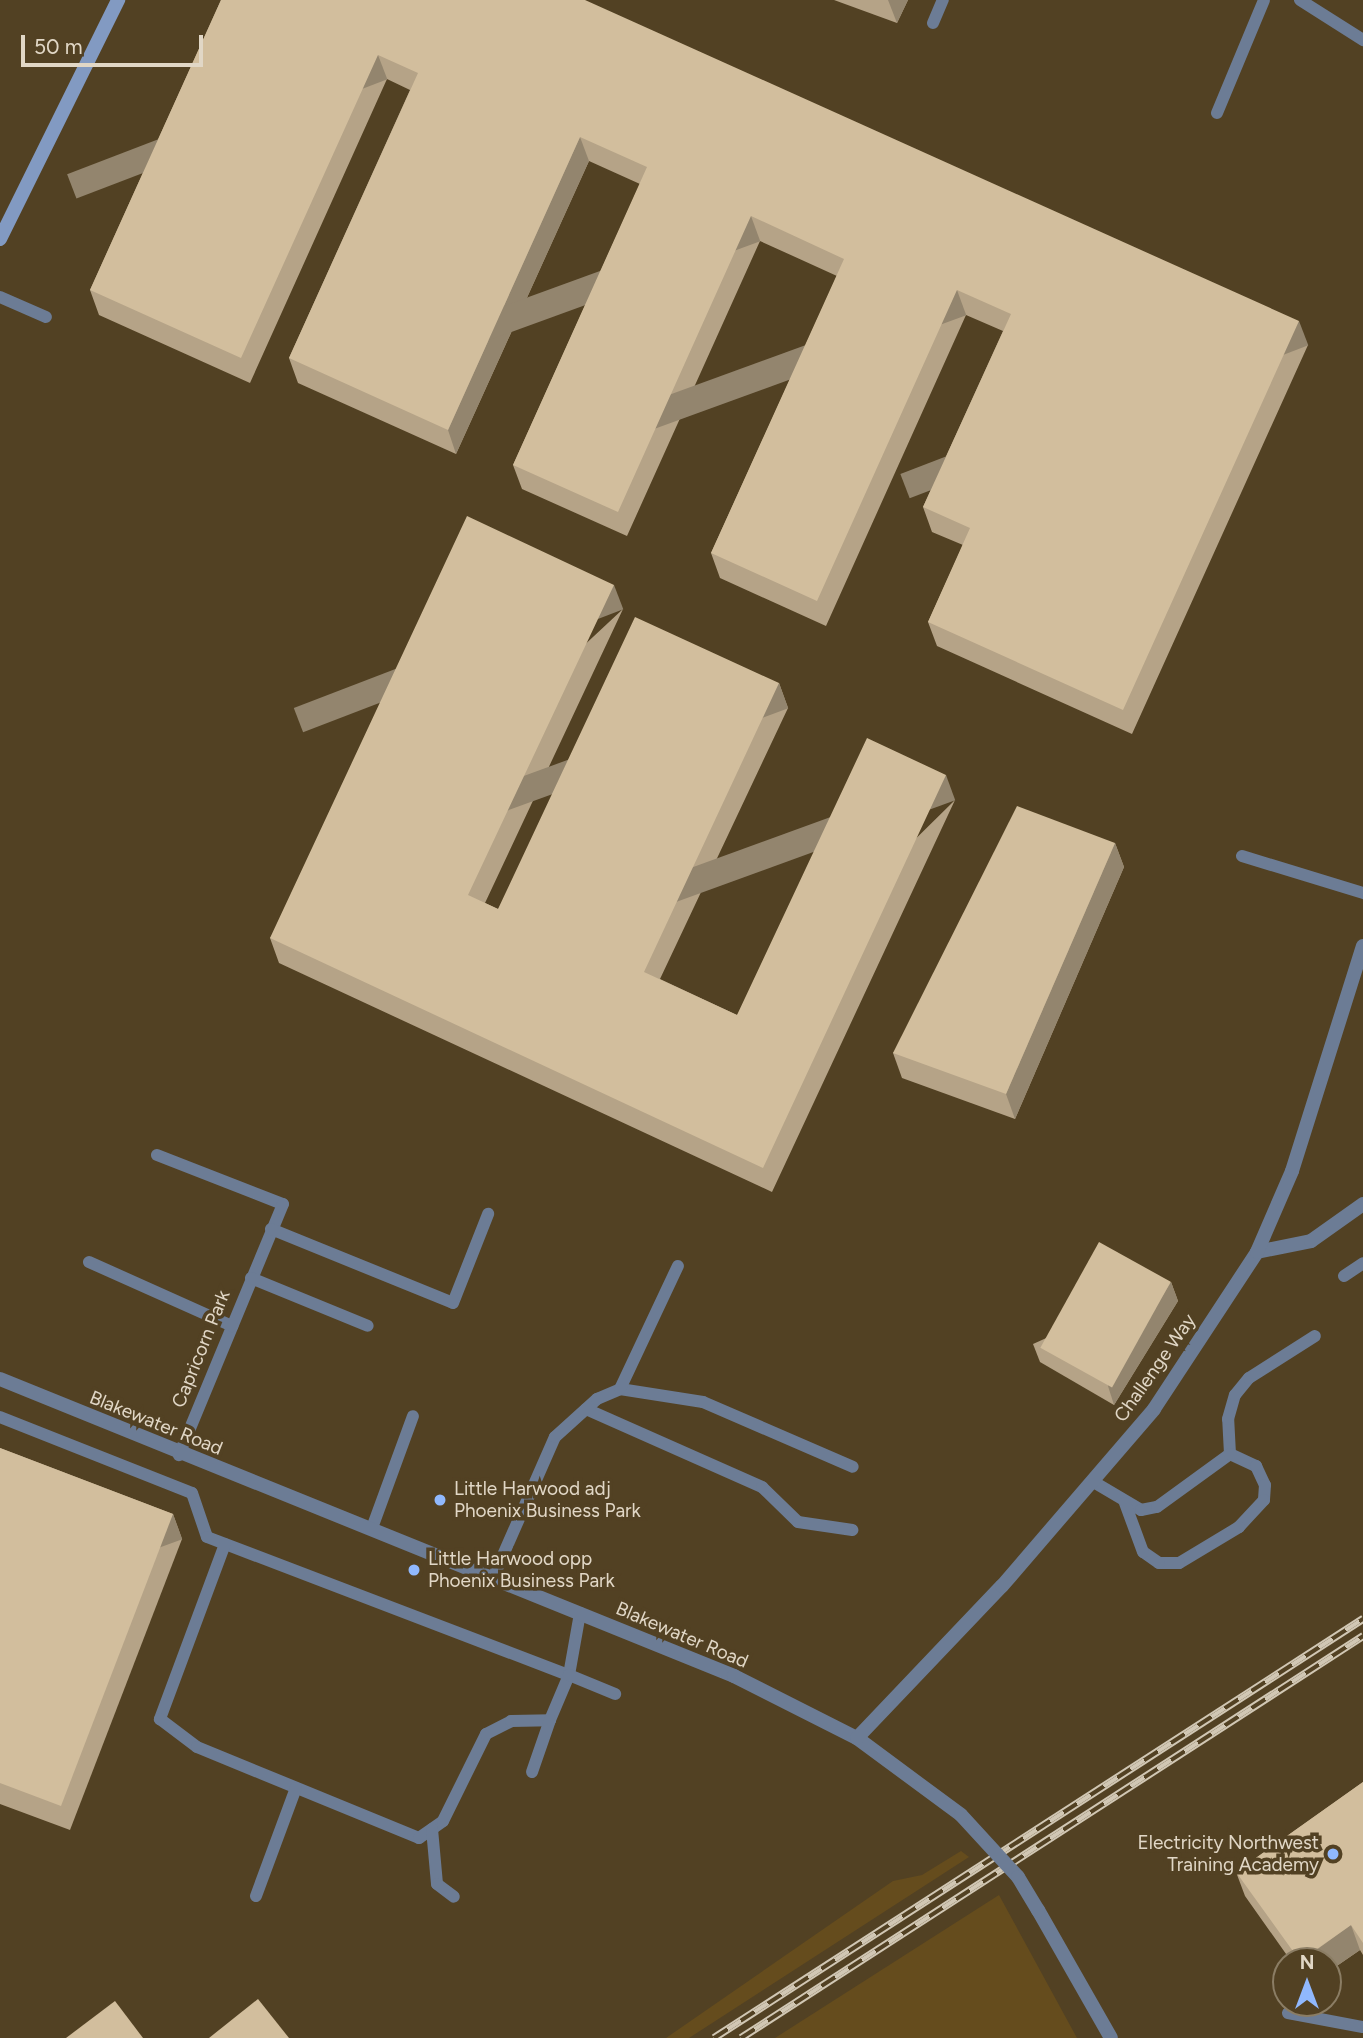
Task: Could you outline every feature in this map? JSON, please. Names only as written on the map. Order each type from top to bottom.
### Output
[{"type":"street","points":[[0,239],[118,0]]},
{"type":"street","name":"Challenge Way","points":[[857,1738],[1092,1481],[1154,1409],[1257,1252],[1293,1171],[1363,946]]},
{"type":"street","points":[[1257,1252],[1311,1241],[1363,1205]]},
{"type":"street","name":"Blakewater Road","points":[[0,1379],[179,1455],[372,1528],[734,1676],[857,1738],[961,1815],[1018,1877],[1111,2038]]},
{"type":"lane","points":[[933,23],[943,0]]},
{"type":"lane","points":[[1217,113],[1264,0]]},
{"type":"lane","points":[[1300,0],[1363,40]]},
{"type":"lane","points":[[0,297],[46,317]]},
{"type":"lane","points":[[1242,856],[1363,893]]},
{"type":"lane","name":"Capricorn Park","points":[[157,1154],[283,1204],[179,1455]]},
{"type":"lane","points":[[271,1229],[453,1303],[488,1214]]},
{"type":"lane","points":[[89,1262],[232,1326]]},
{"type":"lane","points":[[1344,1276],[1363,1263]]},
{"type":"lane","points":[[493,1577],[555,1437],[586,1409],[620,1388],[678,1266]]},
{"type":"lane","points":[[251,1278],[368,1326]]},
{"type":"lane","points":[[1230,1454],[1228,1419],[1235,1395],[1249,1378],[1315,1336]]},
{"type":"lane","points":[[620,1388],[703,1402],[853,1467]]},
{"type":"lane","points":[[586,1409],[762,1487],[798,1522],[852,1531]]},
{"type":"lane","points":[[372,1528],[413,1416]]},
{"type":"lane","points":[[0,1417],[192,1493],[206,1536],[615,1694]]},
{"type":"lane","points":[[1092,1481],[1125,1503],[1141,1510],[1157,1507],[1230,1454]]},
{"type":"lane","points":[[1125,1503],[1134,1539],[1159,1563],[1179,1563],[1206,1551],[1264,1500],[1256,1466],[1230,1454]]},
{"type":"lane","points":[[225,1544],[160,1719],[197,1747],[419,1838],[443,1821],[486,1734],[511,1721],[550,1720]]},
{"type":"lane","points":[[532,1772],[569,1675],[580,1613]]},
{"type":"lane","points":[[256,1896],[296,1788]]},
{"type":"lane","points":[[432,1829],[437,1884],[454,1897]]},
{"type":"lane","points":[[1309,2017],[1363,2027]]},
{"type":"shaded area","points":[[961,1851],[969,1857],[689,2038],[666,2038],[893,1881],[922,1875]]},
{"type":"shaded area","points":[[999,1895],[1077,2038],[775,2038]]},
{"type":"building","points":[[221,0],[585,0],[1299,321],[1123,710],[928,622],[970,528],[923,507],[1011,314],[957,290],[817,601],[711,553],[844,259],[751,216],[618,512],[513,465],[647,167],[580,137],[448,430],[289,358],[418,73],[378,55],[241,358],[90,290]]},
{"type":"building","points":[[467,516],[614,585],[468,895],[498,909],[635,617],[779,683],[644,972],[737,1015],[867,738],[946,775],[763,1168],[270,938]]},
{"type":"building","points":[[1017,806],[1115,843],[1006,1094],[893,1053]]},
{"type":"building","points":[[1099,1242],[1171,1282],[1112,1388],[1040,1348]]},
{"type":"building","points":[[0,1448],[173,1514],[61,1806],[0,1783]]},
{"type":"building","name":"Electricity Northwest Training Academy","points":[[1363,1782],[1363,1943],[1351,1925],[1320,1947],[1290,1947],[1236,1872]]},
{"type":"building","points":[[258,1999],[289,2038],[209,2038]]},
{"type":"building","points":[[115,2001],[143,2038],[66,2038]]},
{"type":"railway","points":[[714,2038],[1363,1619]]},
{"type":"railway","points":[[741,2038],[1363,1636]]},
{"type":"place","name":"Little Harwood adj Phoenix Business Park","points":[[440,1500]]},
{"type":"place","name":"Little Harwood opp Phoenix Business Park","points":[[414,1570]]},
{"type":"place","name":"Electricity Northwest Training Academy","points":[[1333,1854]]}]
